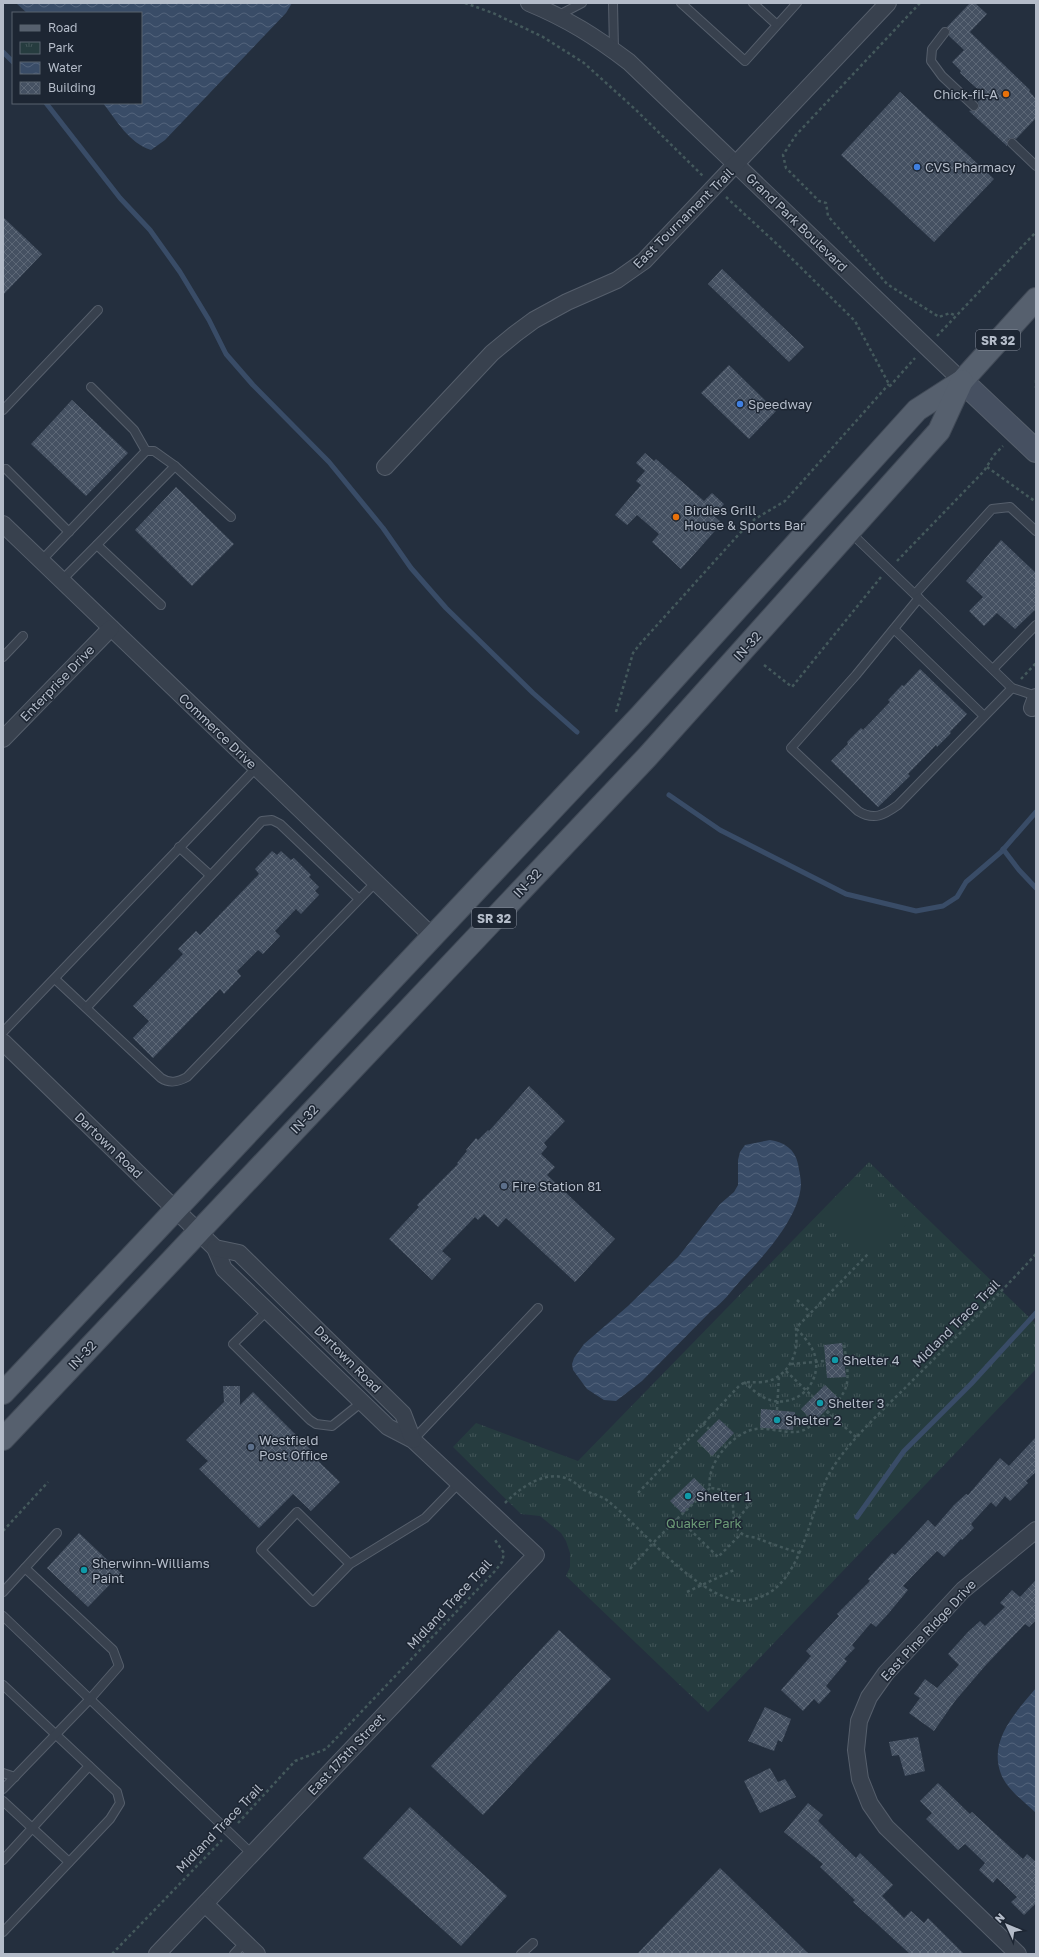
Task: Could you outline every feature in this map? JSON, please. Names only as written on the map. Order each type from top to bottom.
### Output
[{"type":"main road","name":"IN-32","points":[[3,1393],[641,715],[917,410],[962,381],[1036,299]]},
{"type":"main road","name":"IN-32","points":[[3,1439],[648,756],[939,431],[962,381]]},
{"type":"street","name":"Grand Park Boulevard","points":[[529,3],[559,15],[614,50],[643,74],[962,381]]},
{"type":"street","name":"East Tournament Trail","points":[[386,467],[492,354],[534,320],[567,302],[617,280],[644,261],[888,3]]},
{"type":"street","points":[[962,381],[1036,451]]},
{"type":"street","name":"Commerce Drive","points":[[3,524],[433,937]]},
{"type":"street","name":"Enterprise Drive","points":[[4,735],[111,628]]},
{"type":"street","name":"Dartown Road","points":[[3,1042],[215,1248],[224,1269],[267,1311],[388,1427],[413,1440],[492,1516],[536,1555]]},
{"type":"street","name":"Dartown Road","points":[[215,1248],[239,1253],[283,1294],[404,1414],[413,1440]]},
{"type":"street","name":"East Pine Ridge Drive","points":[[1018,1954],[886,1827],[870,1804],[865,1792],[860,1779],[856,1750],[859,1721],[869,1697],[886,1673],[963,1590],[1036,1530]]},
{"type":"street","name":"East 175th Street","points":[[157,1954],[536,1555]]},
{"type":"street","points":[[205,1904],[257,1954]]},
{"type":"lane","points":[[559,15],[582,3]]},
{"type":"lane","points":[[613,3],[614,50]]},
{"type":"lane","points":[[681,3],[745,61],[776,24],[797,3]]},
{"type":"lane","points":[[753,3],[776,24]]},
{"type":"lane","points":[[945,32],[932,49],[931,61],[942,76],[974,106]]},
{"type":"lane","points":[[1012,143],[1036,166]]},
{"type":"lane","points":[[3,410],[98,310]]},
{"type":"lane","points":[[91,387],[134,430],[146,451]]},
{"type":"lane","points":[[41,561],[146,451],[154,451],[175,466],[231,517]]},
{"type":"lane","points":[[62,580],[175,466]]},
{"type":"lane","points":[[6,469],[69,532]]},
{"type":"lane","points":[[1012,688],[898,805],[887,813],[878,816],[866,816],[858,812],[791,748],[856,675],[894,629],[917,596],[992,509],[1010,507],[1036,531]]},
{"type":"lane","points":[[849,531],[1012,688],[1035,701]]},
{"type":"lane","points":[[97,545],[161,605]]},
{"type":"lane","points":[[993,669],[1036,625]]},
{"type":"lane","points":[[894,629],[984,716]]},
{"type":"lane","points":[[3,658],[23,636]]},
{"type":"lane","points":[[3,1032],[256,768]]},
{"type":"lane","points":[[87,1007],[262,821],[272,820],[280,824],[359,899]]},
{"type":"lane","points":[[179,847],[210,875]]},
{"type":"lane","points":[[55,979],[162,1078],[170,1082],[180,1081],[186,1077],[376,882]]},
{"type":"lane","points":[[413,1440],[538,1308]]},
{"type":"lane","points":[[267,1311],[233,1344],[310,1420],[316,1424],[332,1426],[362,1402]]},
{"type":"lane","points":[[350,1564],[297,1512],[261,1550],[313,1602],[350,1564],[425,1518],[459,1483]]},
{"type":"lane","points":[[3,1592],[57,1533]]},
{"type":"lane","points":[[3,1789],[120,1666],[113,1650],[25,1568]]},
{"type":"lane","points":[[3,1616],[252,1854]]},
{"type":"lane","points":[[3,1685],[117,1792],[120,1803],[110,1819],[3,1932]]},
{"type":"lane","points":[[3,1860],[89,1766]]},
{"type":"lane","points":[[3,1773],[15,1777]]},
{"type":"lane","points":[[3,1801],[70,1862]]},
{"type":"lane","points":[[234,1954],[245,1942]]},
{"type":"lane","points":[[521,1954],[533,1943]]},
{"type":"path","points":[[465,3],[493,13],[543,37],[584,63],[636,110],[715,187],[778,245],[855,322],[890,385],[785,501],[755,519],[740,532],[640,644],[633,653],[616,714]]},
{"type":"path","points":[[920,3],[796,135],[783,154],[786,168],[819,201],[826,203],[828,216],[888,284],[939,317],[950,313],[955,317],[1036,232]]},
{"type":"path","points":[[1036,380],[1036,388]]},
{"type":"path","points":[[987,467],[1036,502]]},
{"type":"path","points":[[1012,688],[1036,663]]},
{"type":"path","points":[[638,1492],[744,1382],[764,1382],[779,1376],[786,1371],[791,1364],[796,1347],[796,1328],[868,1254]]},
{"type":"path","name":"Midland Trace Trail","points":[[492,1516],[514,1494],[538,1479],[551,1476],[562,1477],[571,1480],[583,1490],[607,1500],[652,1543],[685,1571],[716,1593],[737,1601],[754,1599],[769,1594],[780,1584],[800,1553],[828,1477],[857,1438],[887,1406],[975,1319],[1036,1254]]},
{"type":"path","points":[[797,1300],[810,1312]]},
{"type":"path","points":[[744,1382],[762,1397],[778,1401],[791,1401],[806,1391],[814,1379],[816,1362],[812,1347],[796,1328]]},
{"type":"path","points":[[710,1488],[708,1480],[712,1470],[718,1457],[728,1446],[752,1430],[796,1432],[807,1430],[842,1396],[848,1379],[844,1342]]},
{"type":"path","points":[[791,1364],[825,1361]]},
{"type":"path","points":[[786,1371],[813,1397]]},
{"type":"path","points":[[777,1410],[779,1376]]},
{"type":"path","points":[[827,1411],[857,1438]]},
{"type":"path","points":[[704,1423],[709,1428]]},
{"type":"path","points":[[724,1443],[728,1446]]},
{"type":"path","points":[[3,1531],[48,1482]]},
{"type":"path","points":[[630,1569],[652,1543],[710,1488]]},
{"type":"path","points":[[710,1488],[722,1490],[731,1497],[733,1502],[735,1523],[741,1534],[800,1553]]},
{"type":"path","points":[[735,1523],[752,1501]]},
{"type":"path","points":[[678,1518],[718,1557],[741,1534]]},
{"type":"path","name":"Midland Trace Trail","points":[[112,1954],[295,1761],[326,1748],[495,1571],[502,1562],[504,1553],[494,1538]]},
{"type":"path","points":[[687,1592],[734,1570]]},
{"type":"green space","name":"Quaker Park","points":[[869,1162],[1036,1324],[1036,1369],[708,1712],[566,1576],[570,1567],[570,1553],[566,1541],[561,1533],[540,1516],[521,1514],[453,1447],[476,1423],[578,1461]]},
{"type":"green space","points":[[856,1177],[906,1225],[873,1259],[824,1211]]},
{"type":"water","points":[[16,3],[292,3],[286,13],[165,140],[151,150],[143,147],[130,137],[104,104],[142,104],[142,12],[26,12]]},
{"type":"water","points":[[770,1140],[780,1142],[792,1150],[797,1159],[801,1185],[799,1198],[794,1211],[769,1249],[723,1301],[711,1311],[642,1381],[616,1401],[604,1400],[587,1389],[573,1370],[572,1364],[574,1358],[584,1344],[628,1306],[678,1257],[720,1204],[734,1192],[738,1185],[738,1160],[740,1152],[745,1145]]},
{"type":"water","points":[[1036,1688],[1036,1813],[1007,1785],[1001,1774],[998,1762],[998,1750],[1006,1727]]},
{"type":"building","points":[[970,3],[975,3],[987,14],[970,32],[1030,90],[1029,91],[1036,99],[1036,118],[1016,139],[1008,139],[1007,146],[969,111],[978,109],[978,102],[984,95],[960,73],[961,71],[952,62],[964,50],[949,36],[950,30],[947,27]]},
{"type":"building","name":"CVS Pharmacy","points":[[900,92],[994,179],[934,242],[841,155]]},
{"type":"building","points":[[3,217],[42,254],[3,295]]},
{"type":"building","points":[[722,269],[804,347],[789,362],[708,284]]},
{"type":"building","points":[[729,365],[776,411],[749,439],[701,393]]},
{"type":"building","points":[[72,400],[128,453],[86,496],[31,444]]},
{"type":"building","points":[[645,453],[654,461],[656,459],[704,501],[712,493],[724,504],[714,516],[722,523],[681,569],[652,542],[659,534],[637,515],[627,525],[615,515],[641,485],[636,481],[645,471],[636,463]]},
{"type":"building","points":[[176,487],[234,544],[192,586],[135,530]]},
{"type":"building","points":[[1001,540],[1036,573],[1036,609],[1015,629],[997,613],[984,626],[969,611],[983,597],[966,581]]},
{"type":"building","points":[[920,669],[967,714],[950,732],[951,733],[937,747],[936,745],[908,774],[910,776],[878,807],[831,761],[861,728],[863,730],[890,702],[888,700],[902,685],[904,686]]},
{"type":"building","points":[[272,851],[277,855],[281,851],[291,860],[294,858],[311,875],[309,877],[319,887],[315,891],[319,895],[301,914],[296,909],[275,931],[280,936],[263,954],[258,950],[237,971],[241,976],[224,994],[220,989],[153,1058],[133,1038],[149,1021],[133,1006],[183,954],[178,949],[196,931],[200,935],[259,874],[255,869]]},
{"type":"building","name":"Fire Station 81","points":[[529,1086],[565,1121],[544,1143],[547,1147],[541,1154],[555,1167],[547,1175],[615,1239],[575,1282],[506,1218],[498,1227],[484,1214],[478,1220],[475,1217],[442,1251],[451,1259],[432,1280],[389,1239],[419,1207],[417,1205],[458,1164],[457,1163],[467,1151],[466,1150],[476,1138],[478,1140],[488,1130],[489,1131]]},
{"type":"building","name":"Shelter 4","points":[[842,1343],[846,1377],[827,1378],[824,1345]]},
{"type":"building","name":"Shelter 3","points":[[825,1385],[838,1398],[814,1422],[801,1409]]},
{"type":"building","name":"Westfield Post Office","points":[[223,1386],[240,1386],[240,1405],[253,1392],[315,1454],[313,1456],[340,1482],[311,1511],[293,1494],[259,1528],[199,1469],[208,1461],[186,1440],[224,1402]]},
{"type":"building","name":"Shelter 2","points":[[761,1409],[795,1412],[793,1430],[760,1428]]},
{"type":"building","points":[[719,1419],[734,1433],[712,1456],[697,1441]]},
{"type":"building","points":[[1036,1437],[1036,1472],[1026,1481],[1028,1483],[1010,1501],[1005,1496],[996,1507],[991,1502],[971,1524],[974,1528],[944,1557],[937,1551],[922,1566],[903,1586],[908,1590],[888,1614],[876,1627],[871,1623],[852,1645],[855,1648],[844,1659],[847,1661],[826,1686],[831,1691],[819,1704],[814,1699],[803,1711],[781,1690],[811,1656],[806,1651],[839,1616],[837,1614],[870,1581],[868,1579],[892,1553],[895,1555],[928,1520],[935,1527],[954,1505],[966,1494],[968,1495],[1000,1458],[1009,1466]]},
{"type":"building","name":"Shelter 1","points":[[694,1478],[706,1490],[683,1514],[670,1501]]},
{"type":"building","name":"Sherwinn-Williams Paint","points":[[79,1533],[121,1573],[88,1607],[47,1568]]},
{"type":"building","points":[[1036,1580],[1036,1620],[1029,1627],[1025,1624],[985,1666],[955,1701],[934,1731],[909,1713],[920,1698],[914,1694],[925,1679],[937,1688],[959,1665],[948,1654],[968,1632],[980,1621],[985,1626],[1005,1607],[1000,1603],[1012,1590],[1020,1597]]},
{"type":"building","points":[[559,1630],[611,1679],[483,1815],[431,1766]]},
{"type":"building","points":[[765,1707],[791,1719],[782,1742],[778,1740],[774,1751],[748,1741]]},
{"type":"building","points":[[918,1737],[925,1771],[905,1776],[899,1755],[892,1756],[889,1742]]},
{"type":"building","points":[[770,1768],[778,1782],[785,1779],[796,1797],[760,1813],[744,1781]]},
{"type":"building","points":[[938,1783],[970,1814],[972,1812],[1023,1859],[1027,1854],[1036,1862],[1036,1903],[1024,1915],[1011,1902],[1017,1897],[997,1878],[993,1883],[979,1870],[985,1863],[965,1844],[958,1850],[926,1819],[932,1813],[920,1801]]},
{"type":"building","points":[[808,1803],[823,1815],[818,1821],[831,1834],[856,1858],[860,1853],[893,1885],[882,1896],[904,1918],[911,1911],[924,1923],[928,1918],[964,1954],[910,1954],[853,1902],[855,1900],[820,1867],[823,1864],[784,1832]]},
{"type":"building","points":[[410,1807],[507,1896],[461,1946],[363,1858]]},
{"type":"building","points":[[720,1868],[809,1954],[637,1954]]},
{"type":"waterway","points":[[3,52],[12,61]]},
{"type":"waterway","points":[[47,104],[120,198],[150,230],[180,272],[209,320],[226,354],[253,385],[329,462],[383,528],[411,568],[446,608],[533,693],[577,732]]},
{"type":"waterway","points":[[669,795],[720,830],[846,894],[916,911],[943,906],[957,897],[966,882],[1001,852],[1036,812]]},
{"type":"waterway","points":[[1003,849],[1019,870],[1036,888]]},
{"type":"waterway","points":[[857,1517],[904,1451],[971,1384],[1036,1313]]},
{"type":"place","name":"Chick-fil-A","points":[[1006,94]]},
{"type":"place","name":"CVS Pharmacy","points":[[917,167]]},
{"type":"place","name":"Speedway","points":[[740,404]]},
{"type":"place","name":"Birdies Grill House & Sports Bar","points":[[676,517]]},
{"type":"place","name":"Fire Station 81","points":[[504,1186]]},
{"type":"place","name":"Shelter 4","points":[[835,1360]]},
{"type":"place","name":"Shelter 3","points":[[820,1403]]},
{"type":"place","name":"Shelter 2","points":[[777,1420]]},
{"type":"place","name":"Westfield Post Office","points":[[251,1447]]},
{"type":"place","name":"Shelter 1","points":[[688,1496]]},
{"type":"place","name":"Sherwinn-Williams Paint","points":[[84,1570]]}]
